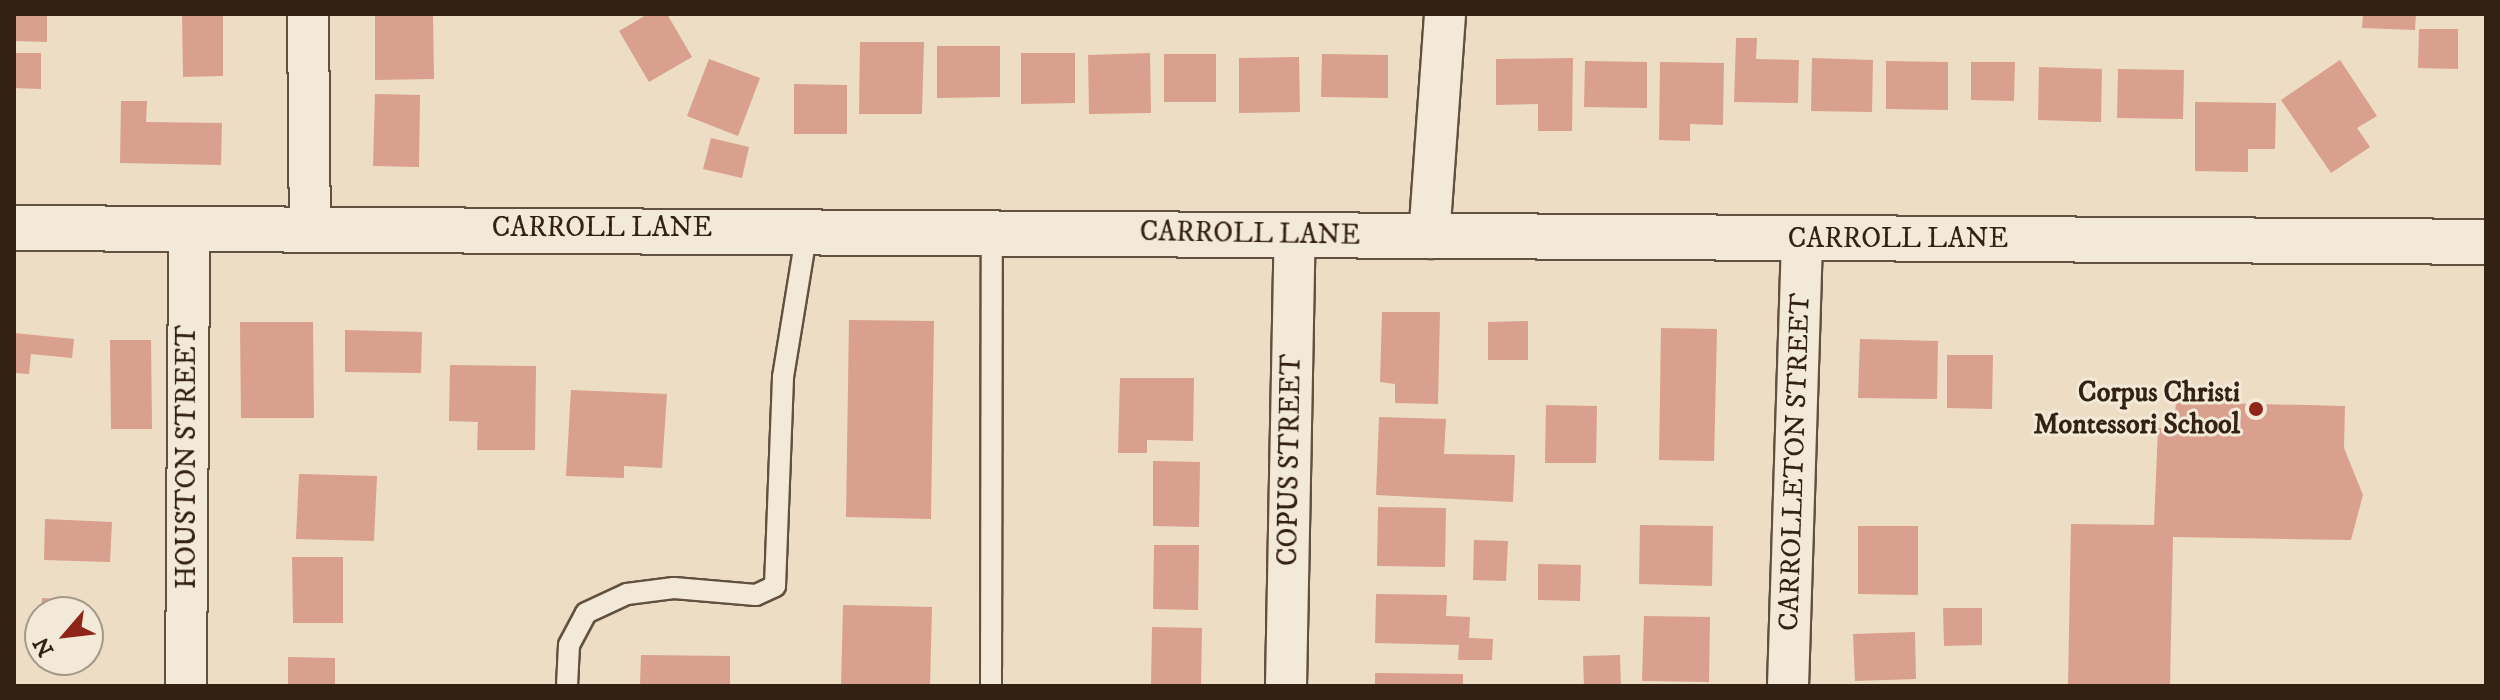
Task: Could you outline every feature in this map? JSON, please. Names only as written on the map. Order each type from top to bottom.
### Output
[{"type":"street","points":[[308,14],[310,226]]},
{"type":"street","points":[[1429,238],[1445,14]]},
{"type":"street","name":"CARROLL LANE","points":[[14,228],[310,226],[1295,233],[1429,238],[2486,242]]},
{"type":"street","name":"HOUSTON STREET","points":[[186,686],[189,229]]},
{"type":"street","name":"COPUS STREET","points":[[1286,686],[1295,233]]},
{"type":"street","name":"CARROLLETON STREET","points":[[1788,686],[1802,239]]},
{"type":"lane","points":[[567,686],[569,645],[586,613],[600,606],[627,594],[674,588],[756,595],[775,586],[783,377],[807,230]]},
{"type":"lane","points":[[991,686],[992,231]]},
{"type":"building","points":[[14,14],[47,14],[47,42],[14,41]]},
{"type":"building","points":[[182,14],[223,14],[223,76],[183,77]]},
{"type":"building","points":[[375,14],[433,14],[434,79],[375,80]]},
{"type":"building","points":[[648,14],[667,14],[692,57],[649,82],[619,31]]},
{"type":"building","points":[[2363,14],[2416,14],[2415,30],[2362,28]]},
{"type":"building","points":[[2419,29],[2458,29],[2458,69],[2418,68]]},
{"type":"building","points":[[1736,38],[1757,38],[1756,59],[1799,60],[1798,103],[1734,102]]},
{"type":"building","points":[[860,42],[924,42],[922,114],[859,114]]},
{"type":"building","points":[[937,46],[1000,46],[1000,97],[937,98]]},
{"type":"building","points":[[14,53],[41,53],[41,89],[14,88]]},
{"type":"building","points":[[1021,53],[1075,53],[1075,103],[1021,104]]},
{"type":"building","points":[[1150,53],[1151,113],[1089,114],[1088,55]]},
{"type":"building","points":[[1164,54],[1216,54],[1216,102],[1164,102]]},
{"type":"building","points":[[1322,54],[1388,55],[1388,98],[1321,97]]},
{"type":"building","points":[[1299,57],[1300,112],[1239,113],[1239,58]]},
{"type":"building","points":[[1573,58],[1572,131],[1538,131],[1538,104],[1496,105],[1496,59]]},
{"type":"building","points":[[1812,58],[1873,60],[1872,112],[1811,111]]},
{"type":"building","points":[[709,59],[760,78],[738,136],[687,116]]},
{"type":"building","points":[[2340,60],[2377,116],[2357,128],[2370,147],[2331,173],[2281,100]]},
{"type":"building","points":[[1585,61],[1647,62],[1647,108],[1584,107]]},
{"type":"building","points":[[1886,61],[1948,62],[1948,110],[1886,109]]},
{"type":"building","points":[[1660,62],[1724,63],[1723,125],[1690,124],[1690,141],[1659,140]]},
{"type":"building","points":[[1971,62],[2015,62],[2014,101],[1971,100]]},
{"type":"building","points":[[2039,67],[2102,69],[2101,122],[2038,120]]},
{"type":"building","points":[[2118,69],[2184,70],[2183,119],[2117,118]]},
{"type":"building","points":[[794,84],[847,85],[847,134],[794,134]]},
{"type":"building","points":[[375,94],[420,95],[419,167],[373,166]]},
{"type":"building","points":[[121,101],[147,101],[146,122],[222,123],[221,165],[120,163]]},
{"type":"building","points":[[2195,102],[2276,103],[2275,149],[2248,149],[2248,172],[2195,171]]},
{"type":"building","points":[[711,138],[749,147],[742,178],[703,169]]},
{"type":"building","points":[[1382,312],[1440,312],[1438,404],[1395,403],[1395,384],[1380,382]]},
{"type":"building","points":[[849,320],[934,321],[931,519],[846,517]]},
{"type":"building","points":[[1528,321],[1528,360],[1488,360],[1488,322]]},
{"type":"building","points":[[240,322],[313,322],[314,418],[241,418]]},
{"type":"building","points":[[1661,328],[1717,329],[1714,461],[1659,460]]},
{"type":"building","points":[[345,330],[422,332],[421,373],[345,372]]},
{"type":"building","points":[[14,333],[74,339],[72,358],[31,354],[29,374],[14,373]]},
{"type":"building","points":[[1860,339],[1938,341],[1937,399],[1858,398]]},
{"type":"building","points":[[110,340],[151,340],[152,429],[111,429]]},
{"type":"building","points":[[1947,355],[1993,355],[1992,409],[1947,408]]},
{"type":"building","points":[[450,365],[536,366],[535,450],[477,450],[478,422],[449,421]]},
{"type":"building","points":[[1120,378],[1194,378],[1193,441],[1147,440],[1147,453],[1118,453]]},
{"type":"building","points":[[571,390],[667,394],[662,468],[624,466],[624,478],[566,476]]},
{"type":"building","points":[[2176,402],[2345,406],[2344,448],[2363,495],[2351,540],[2173,537],[2170,686],[2068,686],[2071,524],[2154,525],[2158,428],[2174,428]]},
{"type":"building","points":[[1546,405],[1597,406],[1596,463],[1545,463]]},
{"type":"building","points":[[1379,417],[1446,419],[1444,454],[1515,455],[1513,502],[1376,495]]},
{"type":"building","points":[[1153,461],[1200,462],[1199,527],[1153,526]]},
{"type":"building","points":[[299,474],[377,476],[374,541],[296,539]]},
{"type":"building","points":[[1378,507],[1446,508],[1445,567],[1377,566]]},
{"type":"building","points":[[45,519],[112,522],[110,562],[44,560]]},
{"type":"building","points":[[1640,525],[1713,526],[1712,586],[1639,584]]},
{"type":"building","points":[[1858,526],[1918,526],[1918,595],[1858,594]]},
{"type":"building","points":[[1474,540],[1508,541],[1506,581],[1473,580]]},
{"type":"building","points":[[1154,545],[1199,545],[1198,610],[1153,609]]},
{"type":"building","points":[[292,557],[343,557],[343,623],[293,623]]},
{"type":"building","points":[[1538,564],[1581,565],[1580,601],[1538,600]]},
{"type":"building","points":[[1376,594],[1447,595],[1446,616],[1470,617],[1469,638],[1493,639],[1492,660],[1458,660],[1459,645],[1375,643]]},
{"type":"building","points":[[843,605],[932,607],[930,686],[841,686]]},
{"type":"building","points":[[1943,608],[1982,608],[1982,645],[1944,646]]},
{"type":"building","points":[[1644,616],[1710,617],[1709,682],[1642,681]]},
{"type":"building","points":[[1152,627],[1202,628],[1201,686],[1151,686]]},
{"type":"building","points":[[1915,632],[1916,679],[1855,681],[1853,634]]},
{"type":"building","points":[[641,655],[730,656],[730,686],[640,686]]},
{"type":"building","points":[[1620,655],[1621,686],[1584,686],[1583,656]]},
{"type":"building","points":[[288,657],[335,658],[335,686],[288,686]]},
{"type":"building","points":[[1375,673],[1463,674],[1463,686],[1375,686]]},
{"type":"place","name":"Corpus Christi Montessori School","points":[[2256,409]]}]
